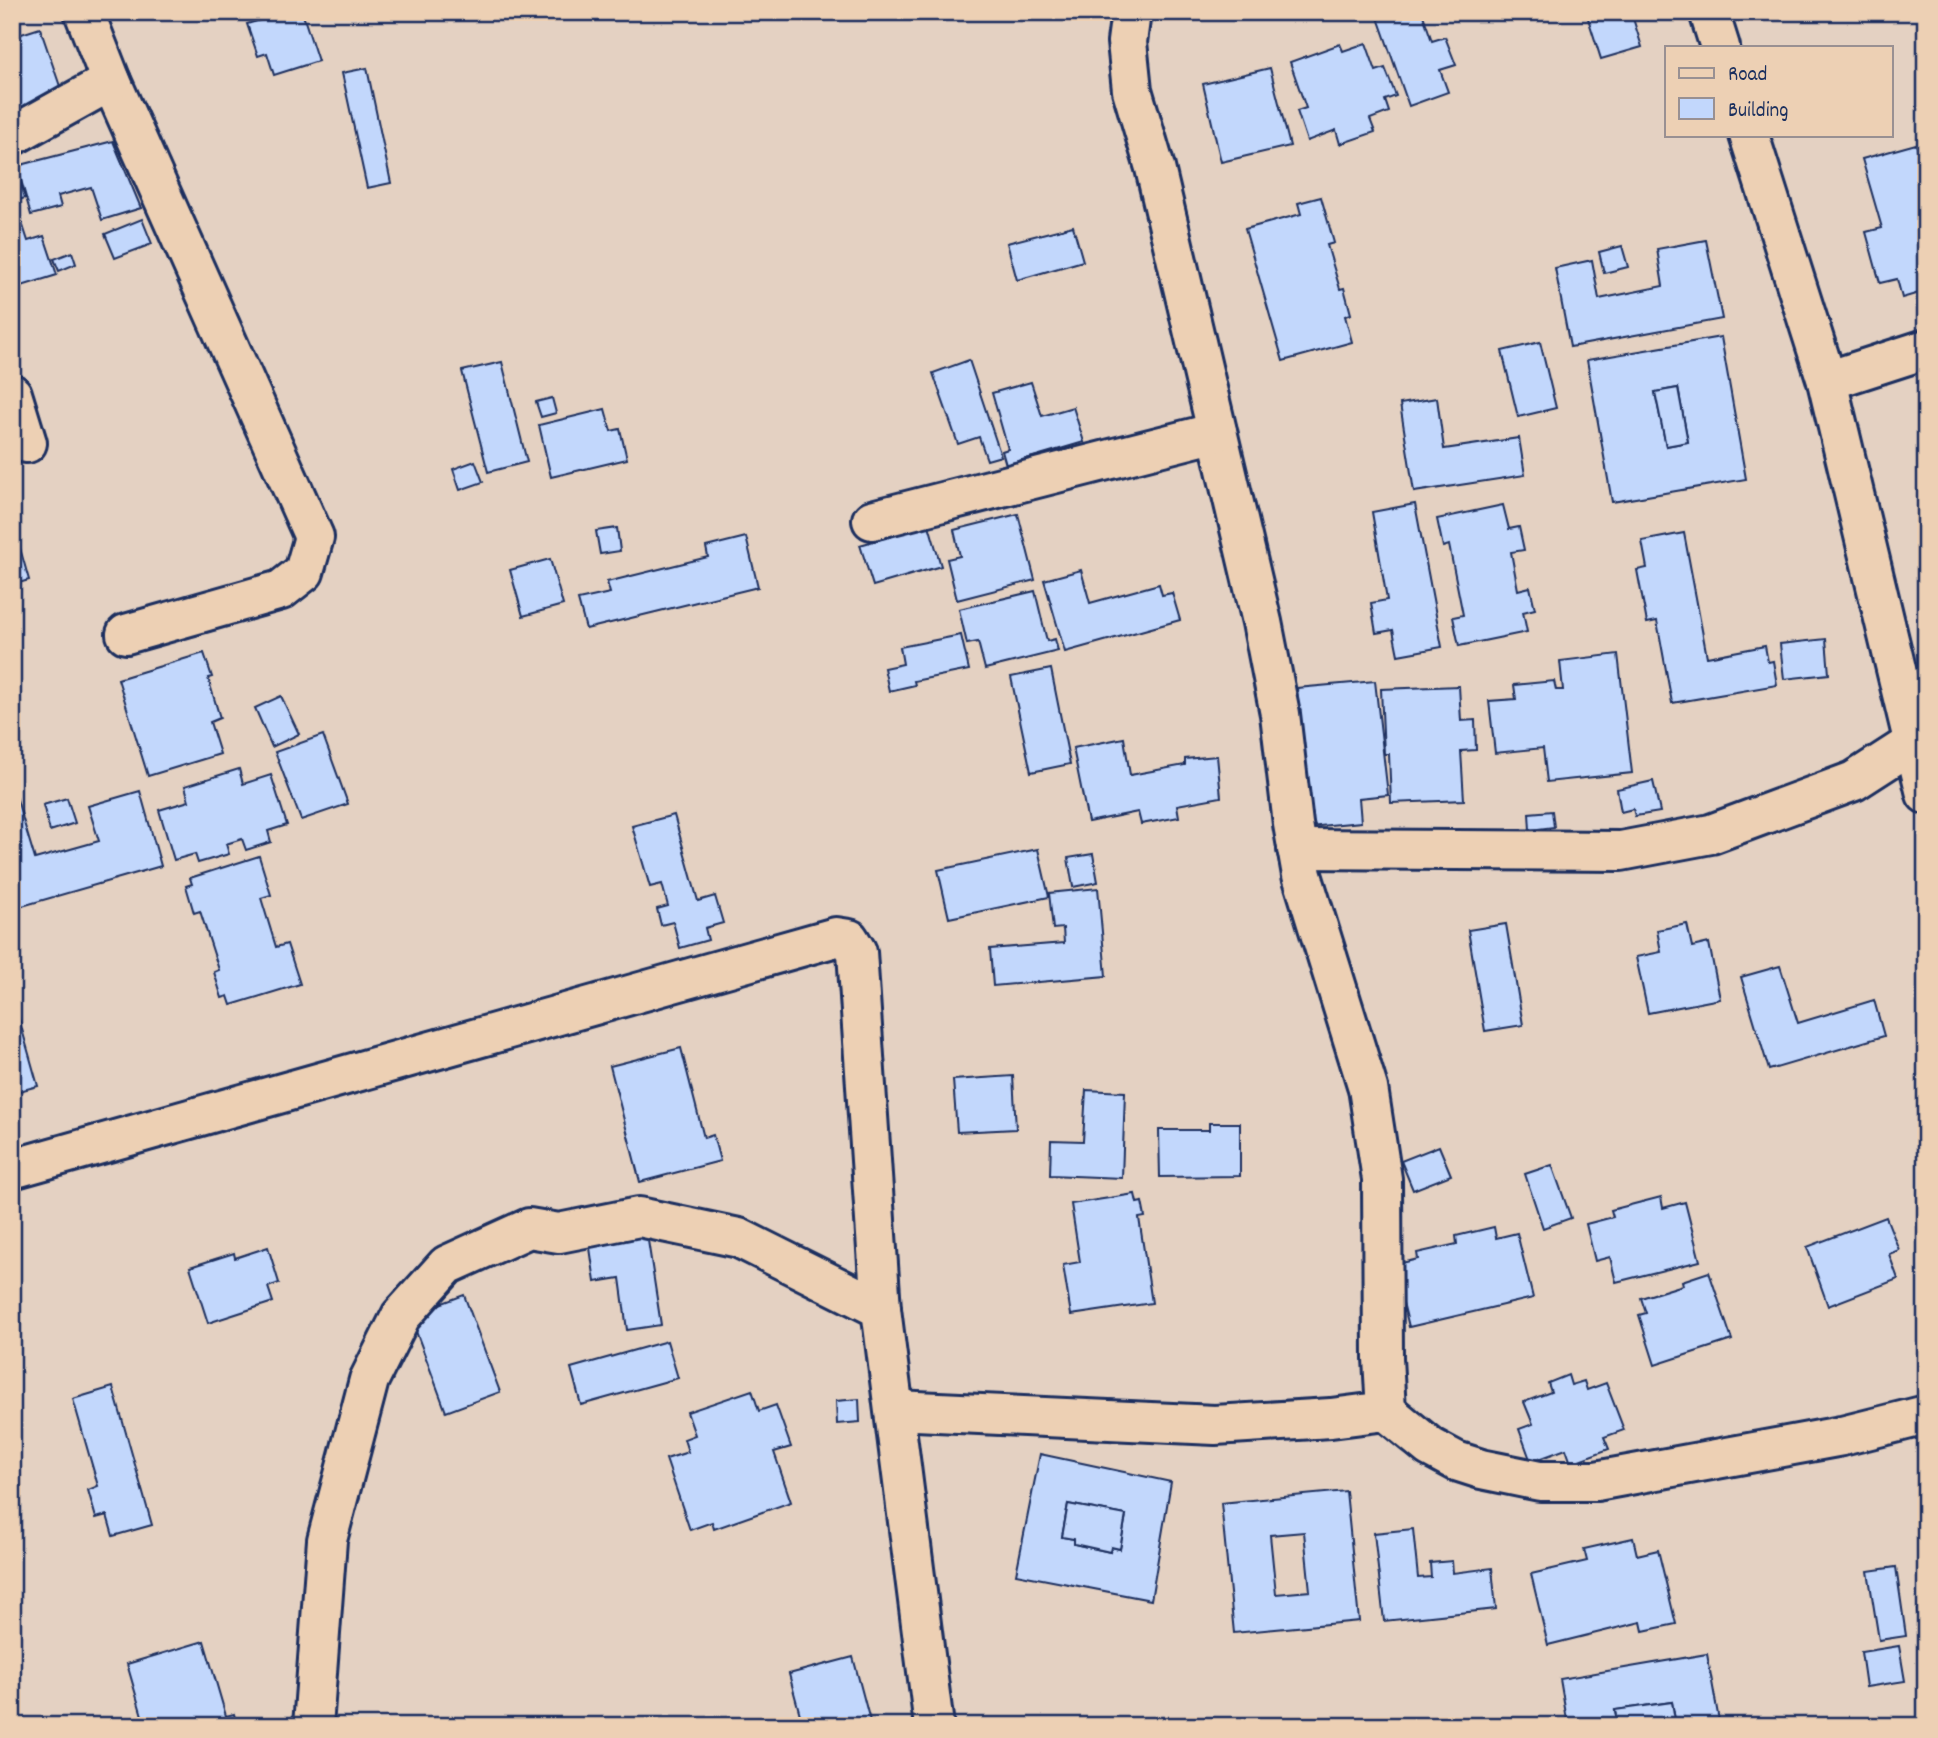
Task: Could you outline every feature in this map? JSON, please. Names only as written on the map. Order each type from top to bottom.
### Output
[{"type":"street","points":[[83,12],[314,537],[304,572],[281,590],[126,634]]},
{"type":"street","points":[[1131,12],[1127,42],[1132,90],[1155,168],[1262,622],[1280,714],[1302,875],[1368,1088],[1382,1179],[1386,1412]]},
{"type":"street","points":[[1709,12],[1720,46]]},
{"type":"street","points":[[12,136],[111,80]]},
{"type":"street","points":[[1749,136],[1827,381],[1919,741],[1926,794]]},
{"type":"street","points":[[1827,381],[1926,349]]},
{"type":"street","points":[[12,394],[27,443]]},
{"type":"street","points":[[872,520],[1217,432]]},
{"type":"street","points":[[1297,849],[1621,850],[1711,834],[1854,781],[1919,741]]},
{"type":"street","points":[[12,1169],[836,937],[849,939],[857,952],[881,1309],[934,1726]]},
{"type":"street","points":[[313,1726],[327,1540],[369,1380],[401,1316],[447,1265],[529,1228],[559,1233],[639,1217],[740,1238],[881,1309]]},
{"type":"street","points":[[895,1410],[1215,1425],[1386,1412],[1430,1447],[1456,1461],[1540,1481],[1597,1481],[1842,1436],[1926,1415]]},
{"type":"building","points":[[262,12],[302,12],[318,61],[274,75],[267,53],[258,56],[247,24],[264,19]]},
{"type":"building","points":[[1376,12],[1422,12],[1432,41],[1445,37],[1456,65],[1440,70],[1448,92],[1409,106]]},
{"type":"building","points":[[1586,12],[1631,12],[1642,47],[1601,59]]},
{"type":"building","points":[[40,28],[63,95],[12,112],[12,37]]},
{"type":"building","points":[[1366,43],[1376,71],[1385,68],[1396,96],[1385,100],[1389,112],[1370,119],[1375,132],[1340,144],[1336,130],[1307,141],[1297,111],[1306,108],[1290,62],[1340,44],[1343,51]]},
{"type":"building","points":[[367,68],[391,183],[367,188],[342,73]]},
{"type":"building","points":[[1270,68],[1290,146],[1221,162],[1203,84]]},
{"type":"building","points":[[113,141],[141,208],[102,220],[91,187],[58,196],[61,207],[31,215],[17,166]]},
{"type":"building","points":[[1916,144],[1926,177],[1926,291],[1902,298],[1897,279],[1880,283],[1866,232],[1882,228],[1862,159]]},
{"type":"building","points":[[16,169],[25,198],[15,201],[28,241],[44,236],[57,275],[12,289],[12,170]]},
{"type":"building","points":[[1321,197],[1334,243],[1327,245],[1340,289],[1344,288],[1351,314],[1345,316],[1352,342],[1283,361],[1245,229],[1301,214],[1298,203]]},
{"type":"building","points":[[142,219],[152,244],[115,258],[105,234]]},
{"type":"building","points":[[1073,226],[1083,261],[1017,280],[1007,243]]},
{"type":"building","points":[[1706,240],[1722,319],[1570,347],[1555,268],[1592,260],[1599,299],[1663,286],[1657,249]]},
{"type":"building","points":[[1622,246],[1628,267],[1604,273],[1599,252]]},
{"type":"building","points":[[72,252],[76,264],[59,271],[54,259]]},
{"type":"building","points":[[1721,337],[1746,479],[1612,502],[1587,360]],"holes":[[[1678,388],[1688,442],[1666,446],[1655,392]]]},
{"type":"building","points":[[1540,342],[1556,408],[1518,417],[1502,351]]},
{"type":"building","points":[[969,360],[1001,456],[987,460],[979,437],[958,444],[933,373]]},
{"type":"building","points":[[502,362],[527,462],[488,472],[462,371]]},
{"type":"building","points":[[1031,382],[1042,416],[1073,407],[1084,442],[1006,465],[1002,451],[1008,449],[992,393]]},
{"type":"building","points":[[1678,388],[1688,442],[1666,446],[1655,392]]},
{"type":"building","points":[[552,398],[556,413],[541,417],[536,402]]},
{"type":"building","points":[[1437,398],[1444,449],[1519,438],[1525,475],[1414,492],[1400,404]]},
{"type":"building","points":[[605,409],[611,431],[620,429],[627,459],[551,477],[539,425]]},
{"type":"building","points":[[475,461],[483,482],[460,490],[453,469]]},
{"type":"building","points":[[1415,504],[1442,647],[1398,655],[1393,630],[1376,633],[1371,603],[1387,600],[1372,512]]},
{"type":"building","points":[[1503,505],[1509,529],[1519,527],[1524,550],[1511,552],[1518,590],[1530,587],[1535,609],[1523,612],[1527,632],[1459,646],[1453,617],[1463,615],[1449,545],[1443,547],[1437,519]]},
{"type":"building","points":[[1018,514],[1035,580],[957,600],[947,559],[960,556],[954,530]]},
{"type":"building","points":[[12,520],[29,580],[12,585]]},
{"type":"building","points":[[929,525],[941,566],[873,586],[860,545]]},
{"type":"building","points":[[617,528],[620,551],[600,554],[596,531]]},
{"type":"building","points":[[1684,533],[1707,657],[1765,646],[1768,662],[1773,661],[1777,685],[1672,703],[1657,621],[1647,623],[1637,570],[1647,568],[1642,541]]},
{"type":"building","points":[[746,537],[758,587],[586,629],[578,600],[610,593],[607,582],[708,557],[706,547]]},
{"type":"building","points":[[550,559],[563,605],[523,616],[510,570]]},
{"type":"building","points":[[1081,570],[1090,603],[1159,584],[1162,595],[1172,593],[1180,620],[1065,652],[1044,580]]},
{"type":"building","points":[[1035,591],[1047,641],[1055,639],[1058,651],[985,669],[978,642],[967,644],[959,609]]},
{"type":"building","points":[[961,635],[969,670],[914,681],[915,685],[889,691],[884,668],[903,664],[900,647]]},
{"type":"building","points":[[1826,639],[1829,674],[1784,679],[1780,644]]},
{"type":"building","points":[[204,653],[220,718],[210,722],[220,754],[148,776],[118,679]]},
{"type":"building","points":[[1618,654],[1632,773],[1547,782],[1543,748],[1495,753],[1489,701],[1516,699],[1514,685],[1554,681],[1556,690],[1563,690],[1560,661]]},
{"type":"building","points":[[1051,669],[1070,764],[1031,772],[1011,677]]},
{"type":"building","points":[[1375,681],[1388,795],[1359,798],[1361,822],[1309,827],[1297,688]]},
{"type":"building","points":[[1459,686],[1461,721],[1475,720],[1476,750],[1461,751],[1464,800],[1391,803],[1389,754],[1384,754],[1381,689]]},
{"type":"building","points":[[281,696],[299,734],[272,747],[255,708]]},
{"type":"building","points":[[323,735],[348,804],[301,820],[275,752]]},
{"type":"building","points":[[1124,738],[1130,775],[1185,765],[1185,759],[1217,756],[1221,797],[1177,805],[1179,817],[1141,824],[1138,812],[1088,822],[1073,748]]},
{"type":"building","points":[[239,769],[243,784],[271,775],[287,825],[268,831],[271,842],[246,850],[242,839],[226,844],[229,854],[198,863],[195,854],[174,860],[159,810],[189,801],[185,786]]},
{"type":"building","points":[[1653,781],[1660,812],[1635,816],[1633,809],[1621,812],[1617,789]]},
{"type":"building","points":[[140,791],[161,866],[12,909],[12,794],[15,793],[35,859],[99,841],[88,806]]},
{"type":"building","points":[[67,798],[75,823],[50,831],[43,805]]},
{"type":"building","points":[[1552,811],[1554,827],[1530,830],[1529,813]]},
{"type":"building","points":[[674,815],[698,901],[715,896],[723,923],[705,928],[708,940],[680,948],[673,922],[661,925],[657,909],[668,906],[662,884],[650,887],[632,826]]},
{"type":"building","points":[[1038,849],[1049,897],[949,918],[938,870]]},
{"type":"building","points":[[1093,854],[1098,882],[1073,887],[1068,858]]},
{"type":"building","points":[[259,856],[271,895],[261,898],[276,947],[287,944],[300,984],[231,1005],[228,996],[222,998],[214,972],[219,970],[200,911],[194,913],[186,886],[192,884],[190,878]]},
{"type":"building","points":[[1098,888],[1106,976],[993,986],[990,949],[1064,943],[1063,928],[1053,929],[1049,893]]},
{"type":"building","points":[[1506,924],[1523,1025],[1485,1031],[1468,930]]},
{"type":"building","points":[[1687,924],[1692,947],[1709,943],[1720,999],[1648,1013],[1636,957],[1661,952],[1657,930]]},
{"type":"building","points":[[1780,966],[1798,1023],[1874,1000],[1884,1036],[1769,1070],[1741,977]]},
{"type":"building","points":[[12,994],[38,1086],[12,1093]]},
{"type":"building","points":[[681,1048],[704,1138],[713,1135],[720,1161],[640,1182],[610,1066]]},
{"type":"building","points":[[1013,1076],[1016,1129],[957,1132],[953,1080]]},
{"type":"building","points":[[1086,1090],[1125,1092],[1122,1178],[1050,1175],[1051,1140],[1083,1141]]},
{"type":"building","points":[[1209,1123],[1240,1123],[1240,1176],[1160,1177],[1159,1130],[1209,1130]]},
{"type":"building","points":[[1439,1146],[1451,1175],[1413,1190],[1401,1161]]},
{"type":"building","points":[[1552,1165],[1571,1218],[1543,1228],[1525,1174]]},
{"type":"building","points":[[1135,1194],[1137,1203],[1142,1202],[1145,1217],[1139,1218],[1152,1303],[1071,1315],[1063,1265],[1080,1262],[1071,1204]]},
{"type":"building","points":[[1661,1197],[1663,1208],[1685,1202],[1700,1261],[1616,1282],[1610,1257],[1595,1261],[1586,1224],[1613,1217],[1611,1210]]},
{"type":"building","points":[[1886,1217],[1899,1250],[1889,1254],[1898,1279],[1828,1306],[1807,1247]]},
{"type":"building","points":[[1494,1227],[1496,1238],[1517,1233],[1533,1298],[1409,1327],[1394,1265],[1418,1259],[1417,1253],[1457,1244],[1456,1236]]},
{"type":"building","points":[[647,1234],[661,1325],[627,1330],[620,1278],[595,1282],[589,1241]]},
{"type":"building","points":[[268,1247],[279,1283],[268,1287],[273,1302],[208,1323],[190,1267],[234,1253],[235,1258]]},
{"type":"building","points":[[1709,1272],[1732,1340],[1655,1365],[1639,1315],[1646,1313],[1641,1298],[1683,1285],[1682,1281]]},
{"type":"building","points":[[464,1295],[500,1392],[446,1412],[410,1315]]},
{"type":"building","points":[[667,1341],[678,1378],[581,1405],[571,1368]]},
{"type":"building","points":[[1568,1375],[1571,1385],[1584,1381],[1587,1390],[1606,1383],[1624,1430],[1604,1437],[1609,1449],[1571,1463],[1566,1449],[1531,1462],[1519,1429],[1533,1424],[1524,1402],[1551,1392],[1548,1383]]},
{"type":"building","points":[[113,1387],[152,1525],[113,1536],[107,1515],[96,1518],[88,1490],[98,1486],[73,1399]]},
{"type":"building","points":[[752,1390],[759,1411],[776,1405],[791,1447],[774,1452],[791,1502],[714,1529],[712,1522],[690,1530],[666,1459],[688,1452],[684,1439],[695,1435],[687,1412]]},
{"type":"building","points":[[859,1399],[860,1422],[837,1424],[836,1401]]},
{"type":"building","points":[[1040,1454],[1171,1482],[1151,1600],[1016,1574]],"holes":[[[1068,1504],[1126,1515],[1120,1549],[1111,1547],[1110,1552],[1074,1544],[1074,1539],[1062,1537]]]},
{"type":"building","points":[[1346,1491],[1359,1621],[1234,1633],[1221,1503]],"holes":[[[1304,1532],[1310,1591],[1276,1594],[1270,1535]]]},
{"type":"building","points":[[1068,1504],[1126,1515],[1120,1549],[1111,1547],[1110,1552],[1074,1544],[1074,1539],[1062,1537]]},
{"type":"building","points":[[1413,1529],[1418,1578],[1431,1577],[1430,1563],[1452,1561],[1453,1573],[1492,1568],[1496,1609],[1384,1621],[1374,1533]]},
{"type":"building","points":[[1633,1538],[1637,1555],[1658,1550],[1676,1624],[1643,1631],[1641,1622],[1548,1645],[1531,1574],[1587,1561],[1584,1549]]},
{"type":"building","points":[[1896,1567],[1906,1636],[1879,1640],[1868,1571]]},
{"type":"building","points":[[1926,1609],[1926,1639],[1922,1640],[1917,1610]]},
{"type":"building","points":[[204,1641],[226,1716],[234,1714],[237,1726],[145,1726],[127,1664]]},
{"type":"building","points":[[1899,1646],[1905,1681],[1866,1687],[1861,1652]]},
{"type":"building","points":[[1707,1654],[1720,1726],[1676,1726],[1672,1702],[1615,1710],[1618,1726],[1568,1726],[1560,1679]]},
{"type":"building","points":[[853,1657],[870,1721],[854,1726],[803,1726],[789,1674]]},
{"type":"building","points":[[1672,1702],[1676,1726],[1618,1726],[1615,1710]]}]
